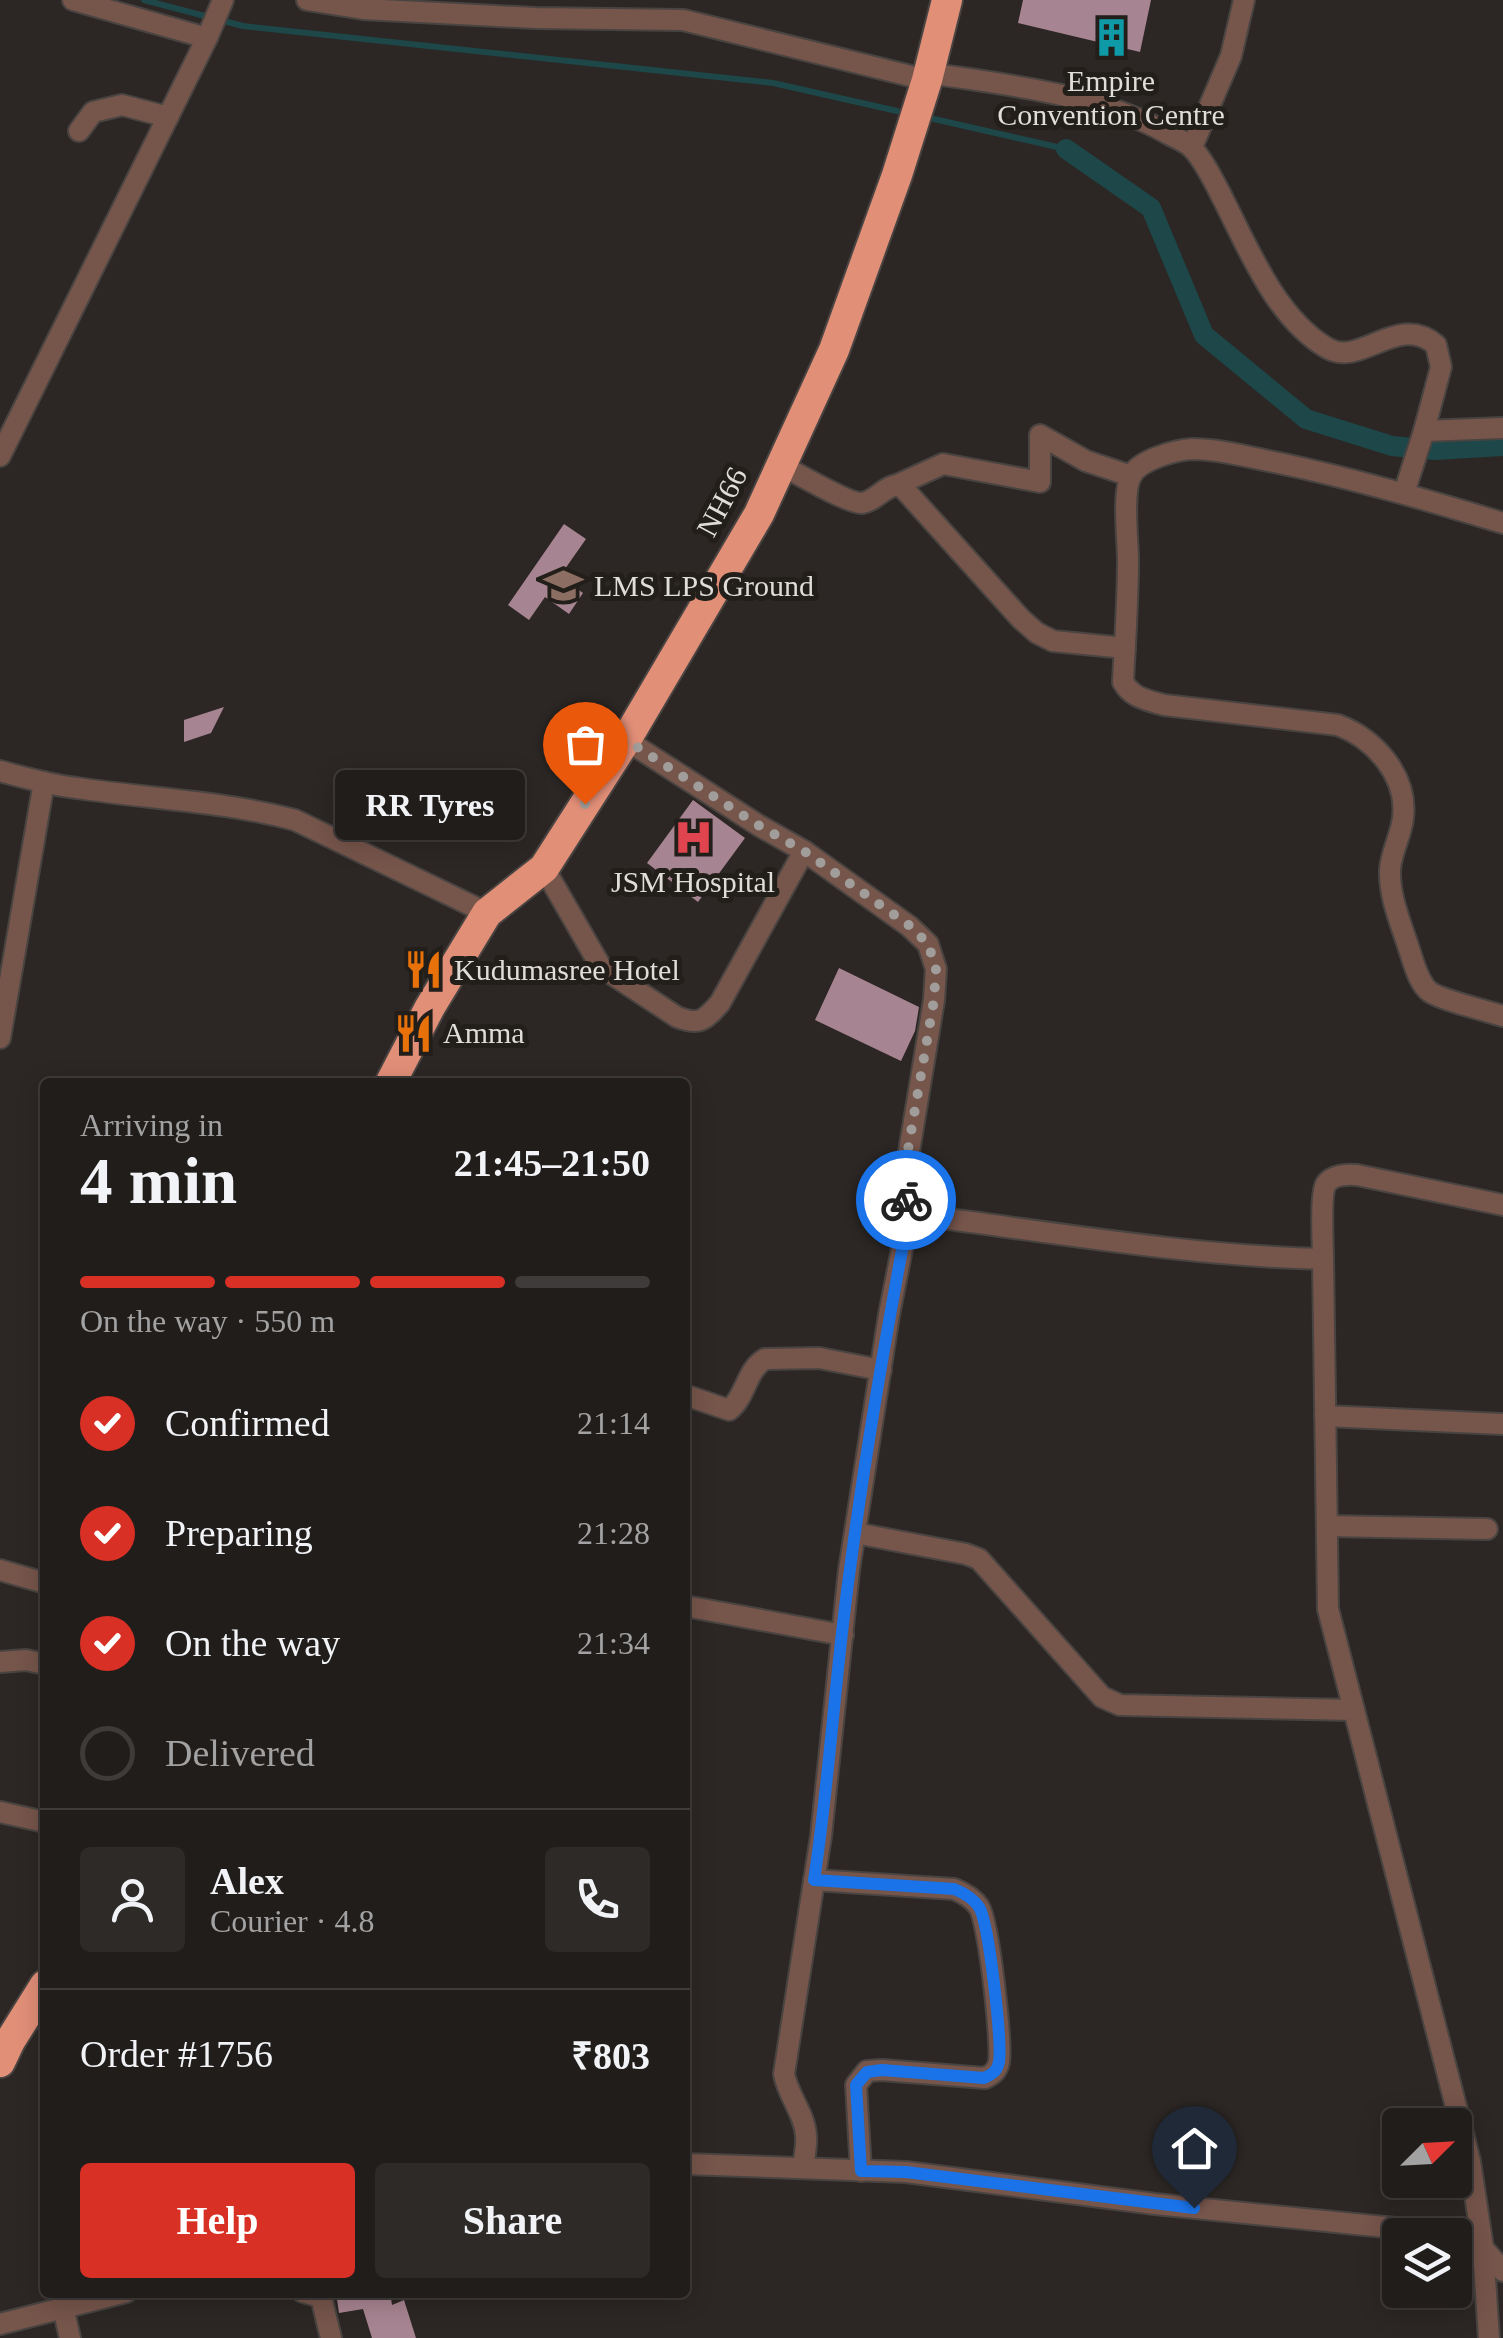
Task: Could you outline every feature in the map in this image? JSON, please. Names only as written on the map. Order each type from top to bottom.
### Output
[{"type":"highway","name":"NH66","points":[[393,1078],[430,1006],[487,913],[544,868],[626,740],[759,514],[834,350],[897,175],[928,77],[946,0]]},
{"type":"highway","points":[[0,2062],[40,1993]]},
{"type":"street","points":[[74,0],[209,34]]},
{"type":"street","points":[[0,456],[224,0]]},
{"type":"street","points":[[308,0],[363,8],[498,16],[683,20],[928,77],[1036,90],[1142,120],[1192,147],[1289,315],[1328,348],[1338,352],[1358,350],[1409,334],[1436,345],[1441,367],[1404,492]]},
{"type":"street","points":[[1192,147],[1231,56],[1244,0]]},
{"type":"street","points":[[79,132],[93,112],[122,105],[168,116]]},
{"type":"street","points":[[1422,435],[1503,428]]},
{"type":"street","points":[[781,465],[854,503],[870,500],[890,486],[943,464],[1040,482],[1040,435],[1086,461],[1131,476]]},
{"type":"street","points":[[1503,524],[1404,492],[1324,472],[1214,450],[1168,453],[1143,465],[1131,476],[1124,648],[1124,682],[1128,692],[1139,698],[1164,705],[1338,725],[1369,742],[1394,771],[1403,798],[1400,834],[1390,873],[1394,902],[1417,973],[1429,992],[1503,1016]]},
{"type":"street","points":[[897,485],[1036,634],[1052,640],[1124,648]]},
{"type":"street","points":[[626,740],[804,851],[910,926],[928,944],[936,968],[903,1188],[910,1208],[856,1533],[821,1836],[784,2074],[806,2135],[803,2168]]},
{"type":"street","points":[[0,771],[44,782],[262,812],[294,820],[487,913]]},
{"type":"street","points":[[0,1038],[44,782]]},
{"type":"street","points":[[544,868],[601,966],[677,1018],[690,1022],[701,1021],[720,1003],[804,851]]},
{"type":"street","points":[[1489,2338],[1483,2248],[1470,2161],[1328,1609],[1324,1196],[1326,1184],[1336,1177],[1357,1174],[1503,1205]]},
{"type":"street","points":[[910,1208],[934,1217],[1113,1241],[1324,1259]]},
{"type":"street","points":[[690,1398],[729,1410],[736,1405],[759,1361],[766,1359],[819,1358],[881,1370]]},
{"type":"street","points":[[1326,1416],[1502,1424]]},
{"type":"street","points":[[1327,1526],[1487,1529]]},
{"type":"street","points":[[856,1533],[979,1559],[1102,1697],[1120,1705],[1354,1710]]},
{"type":"street","points":[[0,1570],[40,1582]]},
{"type":"street","points":[[690,1607],[842,1634]]},
{"type":"street","points":[[0,1662],[40,1663]]},
{"type":"street","points":[[0,1812],[40,1821]]},
{"type":"street","points":[[814,1880],[954,1889],[977,1904],[986,1923],[999,2065],[984,2078],[867,2072],[856,2085],[861,2171]]},
{"type":"street","points":[[690,2164],[906,2172],[1154,2204],[1465,2235],[1503,2271]]},
{"type":"street","points":[[0,2324],[103,2298]]},
{"type":"street","points":[[322,2298],[331,2338]]},
{"type":"street","points":[[64,2308],[70,2338]]},
{"type":"building","name":"Empire Convention Centre","points":[[1023,0],[1151,0],[1140,52],[1018,23]]},
{"type":"building","points":[[564,524],[586,539],[560,576],[583,593],[569,614],[545,597],[529,620],[508,605]]},
{"type":"building","points":[[224,707],[211,733],[184,742],[184,720]]},
{"type":"building","name":"JSM Hospital","points":[[693,800],[745,838],[698,902],[647,863]]},
{"type":"building","points":[[839,968],[919,1007],[915,1031],[901,1061],[815,1020]]},
{"type":"building","points":[[337,2298],[391,2298],[392,2305],[404,2300],[416,2338],[372,2338],[363,2309],[339,2313]]},
{"type":"waterway","points":[[144,0],[243,26],[773,83],[897,111]]},
{"type":"waterway","points":[[934,119],[1066,149]]},
{"type":"waterway","points":[[1066,149],[1151,208],[1204,335],[1306,419],[1392,446],[1435,450],[1503,446]]},
{"type":"way so far","points":[[585,804],[626,740],[804,851],[910,926],[928,944],[936,968],[934,1000],[906,1161],[906,1200]]},
{"type":"place","name":"Empire Convention Centre","points":[[1111,37]]},
{"type":"place","name":"LMS LPS Ground","points":[[564,586]]},
{"type":"place","name":"RR Tyres","points":[[585,804]]},
{"type":"place","name":"JSM Hospital","points":[[693,838]]},
{"type":"place","name":"Kudumasree Hotel","points":[[424,970]]},
{"type":"place","name":"Amma","points":[[413,1033]]},
{"type":"route","points":[[906,1200],[910,1208],[889,1316],[850,1570],[814,1880],[954,1889],[977,1904],[986,1923],[999,2065],[984,2078],[867,2072],[856,2085],[861,2171],[906,2172],[1194,2208]]}]
